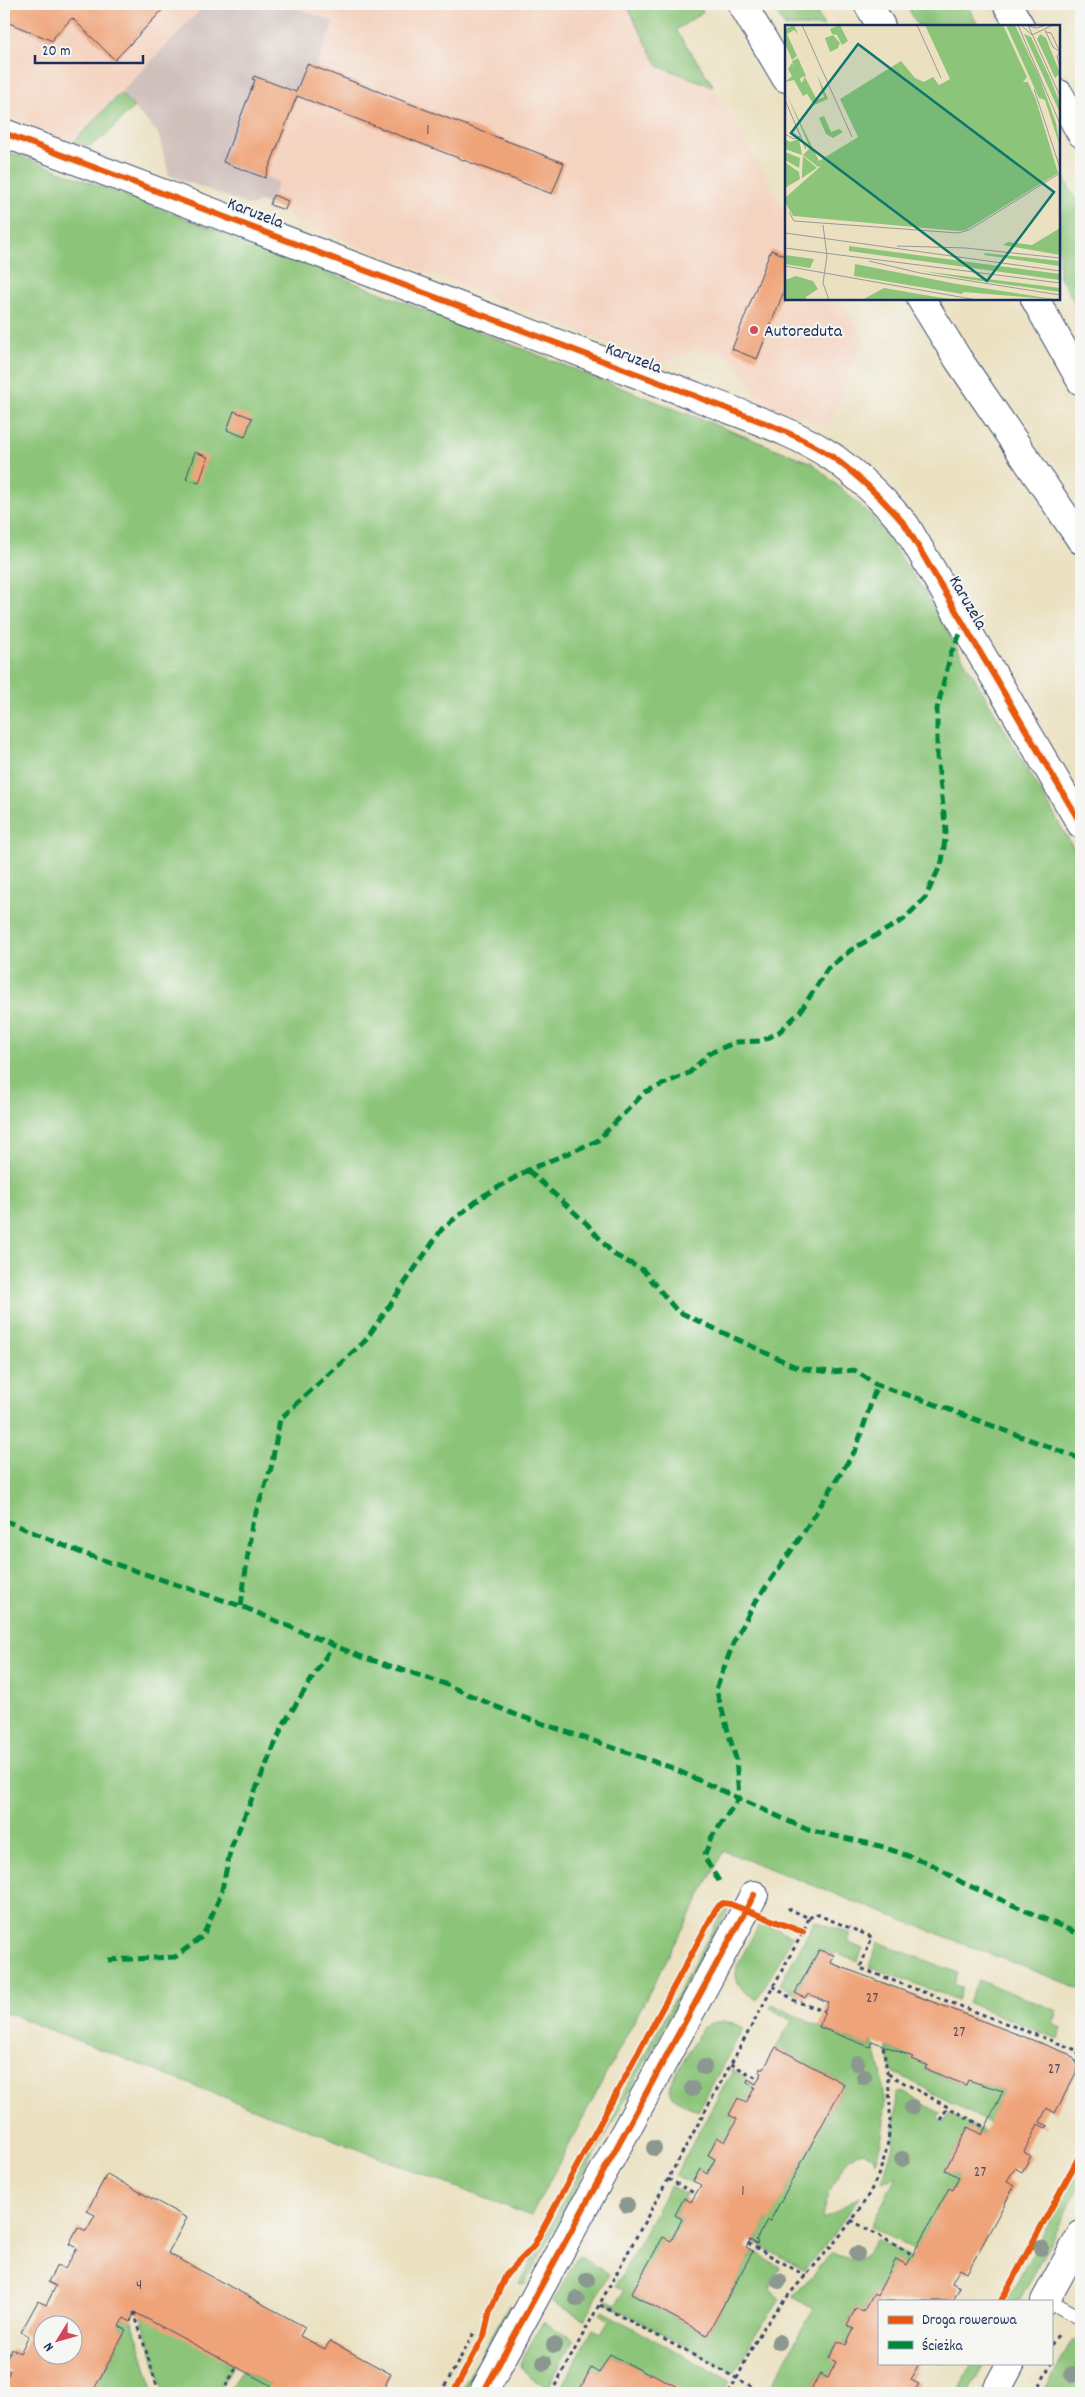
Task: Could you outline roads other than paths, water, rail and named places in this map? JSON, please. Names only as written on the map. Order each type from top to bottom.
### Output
[{"type":"main road","points":[[742,4],[785,76]]},
{"type":"main road","points":[[868,4],[880,25]]},
{"type":"main road","points":[[1007,4],[1019,25]]},
{"type":"main road","points":[[1060,96],[1081,133]]},
{"type":"main road","name":"Karuzela","points":[[4,133],[695,396],[802,440],[832,457],[867,485],[906,526],[1081,824]]},
{"type":"main road","points":[[922,300],[958,359],[1081,540]]},
{"type":"main road","points":[[1036,300],[1081,381]]},
{"type":"main road","points":[[483,2393],[766,1900]]},
{"type":"main road","points":[[1048,2300],[1081,2235]]},
{"type":"main road","points":[[995,2393],[1010,2364]]},
{"type":"lane","points":[[1052,2303],[1081,2318]]},
{"type":"place","name":"Autoreduta","points":[[754,330]]}]
